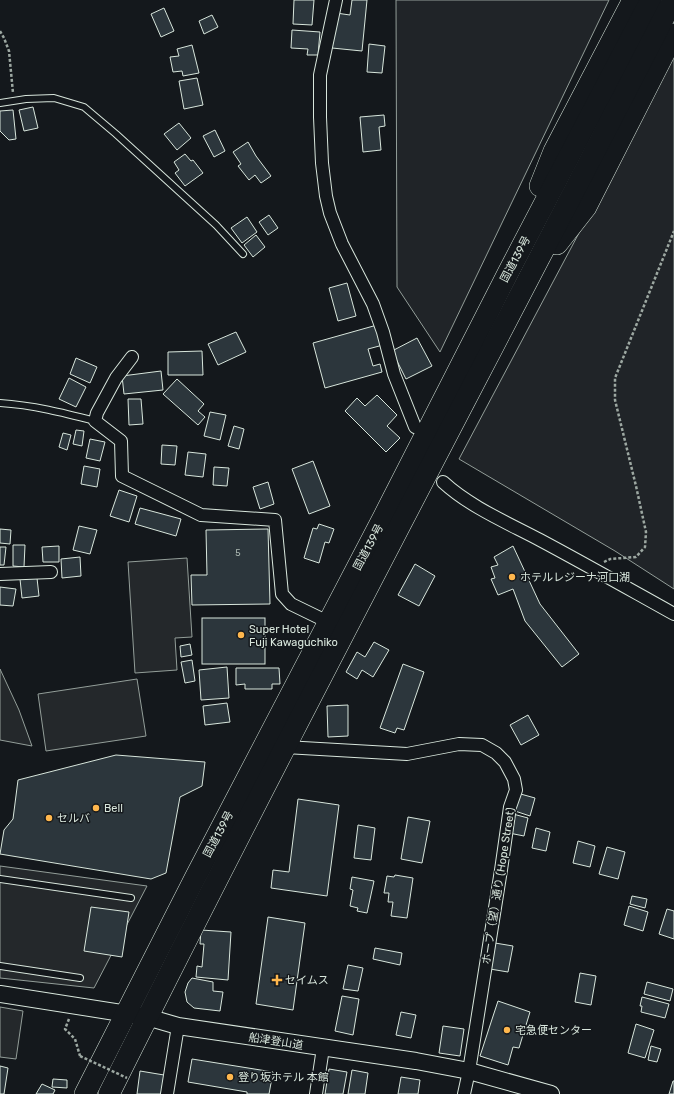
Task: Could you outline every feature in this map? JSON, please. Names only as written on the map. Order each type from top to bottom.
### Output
[{"type":"highway","points":[[508,273],[554,151],[633,0]]},
{"type":"highway","name":"国道139号","points":[[84,1094],[384,516],[508,273],[651,0]]},
{"type":"highway","name":"国道139号","points":[[108,1094],[285,746],[673,0]]},
{"type":"highway","points":[[526,283],[586,207],[674,34]]},
{"type":"street","points":[[336,0],[320,75],[322,163],[326,196],[330,213],[342,244],[373,304],[394,374],[415,427]]},
{"type":"street","points":[[132,358],[116,378],[96,413],[95,421],[121,441],[122,476],[201,514],[275,520],[282,594],[291,604],[328,622]]},
{"type":"street","points":[[443,482],[456,493],[483,510],[594,569],[674,614]]},
{"type":"street","points":[[0,574],[51,572]]},
{"type":"street","name":"ホープ（望）通り (Hope Street)","points":[[285,746],[407,754],[459,744],[482,745],[496,753],[505,762],[514,779],[516,790],[510,808],[469,1071],[464,1094]]},
{"type":"street","name":"船津登山道","points":[[0,994],[147,1016],[178,1026],[416,1061],[469,1071],[551,1094]]},
{"type":"street","points":[[167,1094],[178,1026]]},
{"type":"street","points":[[316,1094],[324,1048]]},
{"type":"lane","points":[[0,104],[26,99],[54,98],[84,107],[216,225],[243,254]]},
{"type":"lane","points":[[0,403],[27,405],[95,421]]},
{"type":"lane","points":[[0,879],[131,898]]},
{"type":"lane","points":[[0,966],[80,978]]},
{"type":"path","points":[[0,31],[9,51],[14,101]]},
{"type":"path","points":[[594,569],[601,563],[610,559],[636,557],[645,547],[646,532],[615,400],[615,378],[674,231]]},
{"type":"path","points":[[65,1029],[75,1039],[80,1056],[127,1078]]},
{"type":"shaded area","points":[[396,0],[609,0],[440,352],[397,287]]},
{"type":"shaded area","points":[[674,54],[674,589],[615,551],[459,459]]},
{"type":"shaded area","points":[[187,558],[192,637],[175,638],[177,670],[135,673],[128,562]]},
{"type":"shaded area","points":[[0,669],[19,710],[32,746],[0,740]]},
{"type":"shaded area","points":[[137,679],[146,736],[46,751],[38,694]]},
{"type":"shaded area","points":[[0,866],[147,886],[94,988],[0,978]]},
{"type":"shaded area","points":[[0,1007],[23,1011],[16,1059],[0,1057]]},
{"type":"building","points":[[294,0],[314,0],[312,25],[293,24]]},
{"type":"building","points":[[352,0],[367,0],[362,51],[332,48],[336,13],[350,15]]},
{"type":"building","points":[[164,8],[174,31],[161,37],[151,14]]},
{"type":"building","points":[[212,15],[218,27],[204,34],[199,21]]},
{"type":"building","points":[[292,30],[320,32],[318,55],[307,55],[308,49],[291,48]]},
{"type":"building","points":[[369,44],[385,46],[382,73],[367,72]]},
{"type":"building","points":[[192,45],[199,73],[183,76],[182,71],[173,72],[170,57],[179,56],[177,49]]},
{"type":"building","points":[[197,78],[203,105],[184,109],[179,81]]},
{"type":"building","points":[[33,107],[38,128],[24,131],[19,110]]},
{"type":"building","points":[[13,110],[16,139],[9,140],[0,131],[0,111]]},
{"type":"building","points":[[384,115],[385,126],[379,127],[381,150],[363,152],[360,117]]},
{"type":"building","points":[[179,123],[191,138],[177,150],[164,134]]},
{"type":"building","points":[[215,130],[225,151],[214,157],[203,136]]},
{"type":"building","points":[[248,142],[256,156],[271,176],[261,183],[255,175],[249,180],[238,166],[241,164],[233,152]]},
{"type":"building","points":[[185,154],[191,161],[193,160],[203,173],[185,186],[175,173],[179,170],[174,162]]},
{"type":"building","points":[[269,215],[278,228],[268,235],[259,222]]},
{"type":"building","points":[[247,217],[257,232],[242,243],[231,228]]},
{"type":"building","points":[[256,235],[265,247],[253,257],[244,245]]},
{"type":"building","points":[[347,283],[356,316],[338,321],[329,288]]},
{"type":"building","points":[[377,325],[383,345],[368,349],[373,366],[380,364],[382,372],[325,388],[313,343]]},
{"type":"building","points":[[236,332],[246,352],[218,365],[208,344]]},
{"type":"building","points":[[417,338],[432,366],[406,379],[392,351]]},
{"type":"building","points":[[202,351],[203,375],[168,375],[168,352]]},
{"type":"building","points":[[76,358],[97,367],[90,383],[70,374]]},
{"type":"building","points":[[161,371],[163,390],[124,394],[122,376]]},
{"type":"building","points":[[69,378],[86,387],[76,407],[59,399]]},
{"type":"building","points":[[177,379],[204,404],[198,411],[205,417],[198,425],[163,394]]},
{"type":"building","points":[[377,395],[397,415],[387,426],[400,438],[386,452],[345,411],[357,398],[365,406]]},
{"type":"building","points":[[128,399],[141,399],[143,424],[129,425]]},
{"type":"building","points":[[210,412],[226,415],[220,440],[204,436]]},
{"type":"building","points":[[234,426],[244,429],[239,449],[228,446]]},
{"type":"building","points":[[76,430],[84,431],[82,446],[73,444]]},
{"type":"building","points":[[63,433],[71,435],[67,450],[59,447]]},
{"type":"building","points":[[90,439],[105,442],[100,461],[86,458]]},
{"type":"building","points":[[162,445],[177,446],[175,465],[161,464]]},
{"type":"building","points":[[188,452],[206,454],[203,477],[185,475]]},
{"type":"building","points":[[313,461],[330,506],[309,514],[292,469]]},
{"type":"building","points":[[84,466],[100,469],[97,487],[81,484]]},
{"type":"building","points":[[214,467],[229,468],[227,486],[213,485]]},
{"type":"building","points":[[268,482],[274,504],[260,509],[253,487]]},
{"type":"building","points":[[119,490],[137,496],[129,522],[110,516]]},
{"type":"building","points":[[140,508],[181,519],[176,536],[135,524]]},
{"type":"building","points":[[319,524],[334,529],[329,543],[325,542],[319,563],[304,558],[313,528],[317,529]]},
{"type":"building","points":[[79,526],[97,530],[90,554],[73,550]]},
{"type":"building","points":[[0,529],[11,530],[10,544],[0,543]]},
{"type":"building","points":[[268,529],[270,604],[192,605],[191,575],[207,575],[206,530]]},
{"type":"building","points":[[13,545],[25,545],[24,567],[13,566]]},
{"type":"building","points":[[59,546],[59,562],[43,562],[42,547]]},
{"type":"building","points":[[513,546],[540,604],[579,654],[562,667],[525,621],[513,589],[498,595],[491,579],[495,578],[491,567],[498,565],[494,557]]},
{"type":"building","points":[[0,547],[6,547],[4,565],[0,565]]},
{"type":"building","points":[[80,557],[81,576],[62,578],[61,559]]},
{"type":"building","points":[[415,564],[435,576],[419,606],[398,595]]},
{"type":"building","points":[[37,578],[39,596],[22,598],[20,579]]},
{"type":"building","points":[[0,587],[16,589],[13,606],[0,605]]},
{"type":"building","points":[[202,618],[265,618],[265,664],[202,664]]},
{"type":"building","points":[[374,642],[389,650],[373,677],[362,670],[357,679],[346,672],[357,652],[365,657]]},
{"type":"building","points":[[190,644],[192,655],[181,657],[180,646]]},
{"type":"building","points":[[192,660],[195,681],[185,683],[181,662]]},
{"type":"building","points":[[403,664],[424,672],[404,730],[397,728],[395,733],[380,728]]},
{"type":"building","points":[[227,667],[229,698],[201,700],[199,670]]},
{"type":"building","points":[[236,668],[279,668],[280,684],[272,684],[272,689],[245,689],[245,684],[236,685]]},
{"type":"building","points":[[227,703],[230,722],[205,725],[203,706]]},
{"type":"building","points":[[348,705],[348,736],[328,737],[327,706]]},
{"type":"building","points":[[528,715],[539,735],[521,745],[510,725]]},
{"type":"building","name":"Bell","points":[[116,755],[205,762],[202,786],[180,797],[166,873],[151,879],[0,854],[4,830],[13,819],[18,780]]},
{"type":"building","points":[[517,793],[535,798],[530,816],[512,810]]},
{"type":"building","points":[[298,799],[339,805],[327,896],[271,888],[273,870],[289,872]]},
{"type":"building","points":[[513,814],[528,818],[524,836],[509,833]]},
{"type":"building","points":[[408,817],[430,821],[422,863],[401,859]]},
{"type":"building","points":[[358,825],[375,828],[371,860],[354,858]]},
{"type":"building","points":[[536,828],[550,832],[546,851],[532,848]]},
{"type":"building","points":[[578,841],[595,846],[590,867],[573,863]]},
{"type":"building","points":[[607,847],[625,852],[618,879],[599,874]]},
{"type":"building","points":[[395,875],[413,878],[407,918],[391,916],[393,902],[388,902],[389,893],[384,893],[387,876],[394,877]]},
{"type":"building","points":[[352,877],[374,881],[367,913],[357,911],[358,908],[350,906],[353,890],[350,889]]},
{"type":"building","points":[[632,896],[647,899],[645,908],[630,904]]},
{"type":"building","points":[[629,906],[648,912],[643,931],[624,925]]},
{"type":"building","points":[[91,907],[129,912],[122,957],[84,951]]},
{"type":"building","points":[[667,909],[674,911],[674,939],[659,934]]},
{"type":"building","points":[[268,917],[305,923],[293,1010],[256,1004]]},
{"type":"building","points":[[201,930],[231,932],[228,980],[196,977],[197,966],[202,967],[204,944],[200,944]]},
{"type":"building","points":[[495,943],[513,946],[508,972],[490,969]]},
{"type":"building","points":[[375,948],[402,953],[400,965],[373,959]]},
{"type":"building","points":[[348,965],[363,968],[358,991],[343,989]]},
{"type":"building","points":[[580,973],[596,976],[591,1005],[575,1002]]},
{"type":"building","points":[[192,978],[213,982],[213,991],[223,992],[220,1011],[194,1008],[187,1002],[185,992],[188,983]]},
{"type":"building","points":[[647,982],[673,989],[670,1001],[644,994]]},
{"type":"building","points":[[342,996],[359,999],[353,1035],[335,1031]]},
{"type":"building","points":[[642,997],[669,1004],[665,1018],[641,1012],[642,1006],[640,1006]]},
{"type":"building","name":"宅急便センター","points":[[498,1001],[530,1012],[519,1048],[513,1047],[508,1065],[480,1056]]},
{"type":"building","points":[[401,1012],[416,1015],[411,1038],[396,1035]]},
{"type":"building","points":[[636,1024],[654,1030],[645,1058],[628,1053]]},
{"type":"building","points":[[443,1026],[464,1029],[460,1056],[439,1053]]},
{"type":"building","points":[[651,1046],[661,1049],[657,1062],[648,1060]]},
{"type":"building","name":"登り坂ホテル 本館","points":[[192,1059],[273,1072],[269,1094],[247,1094],[247,1092],[188,1082]]},
{"type":"building","points":[[0,1066],[8,1068],[4,1094],[0,1094]]},
{"type":"building","points":[[329,1069],[347,1072],[343,1094],[325,1094]]},
{"type":"building","points":[[352,1070],[368,1073],[365,1094],[348,1094]]},
{"type":"building","points":[[140,1071],[164,1075],[161,1094],[137,1094]]},
{"type":"building","points":[[401,1077],[420,1080],[418,1094],[398,1094]]},
{"type":"building","points":[[53,1079],[67,1080],[67,1088],[52,1087]]},
{"type":"building","points":[[673,1081],[674,1094],[669,1094]]},
{"type":"building","points":[[42,1084],[55,1090],[53,1094],[36,1094]]},
{"type":"place","name":"ホテルレジーナ河口湖","points":[[512,577]]},
{"type":"place","name":"Super Hotel Fuji Kawaguchiko","points":[[241,635]]},
{"type":"place","name":"Bell","points":[[96,808]]},
{"type":"place","name":"セルバ","points":[[49,818]]},
{"type":"place","name":"セイムス","points":[[277,980]]},
{"type":"place","name":"宅急便センター","points":[[507,1030]]},
{"type":"place","name":"登り坂ホテル 本館","points":[[230,1077]]}]
